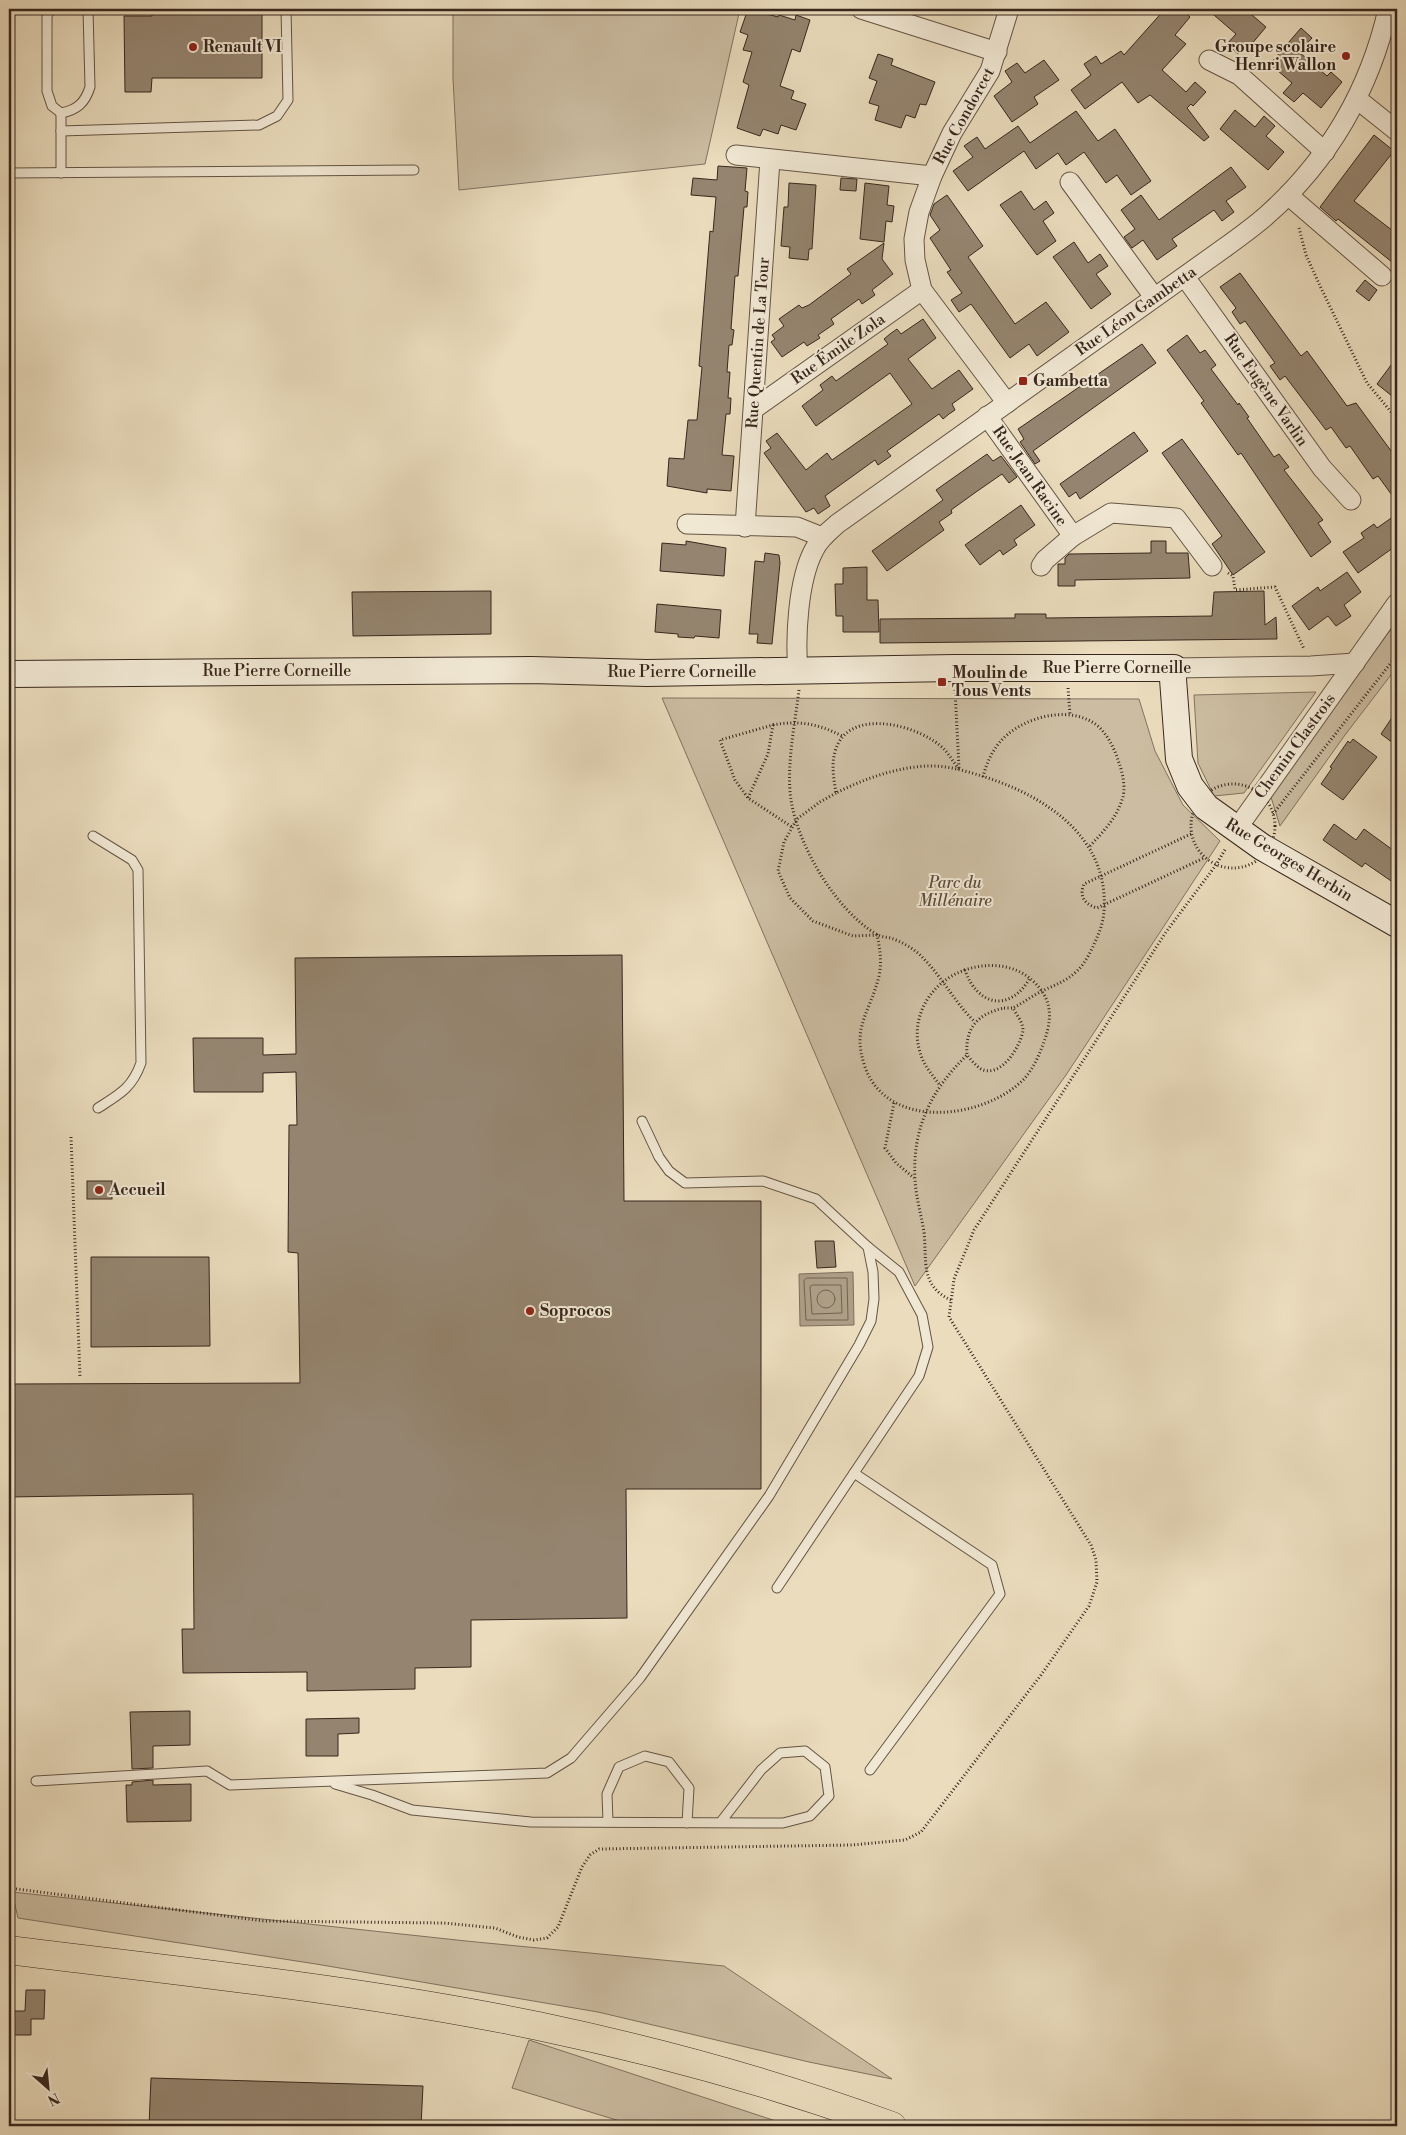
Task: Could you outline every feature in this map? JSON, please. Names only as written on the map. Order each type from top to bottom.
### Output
[{"type":"main road","points":[[9,1950],[260,1982],[412,2004],[538,2026],[735,2076],[892,2126]]},
{"type":"street","points":[[861,9],[997,52]]},
{"type":"street","name":"Rue Condorcet","points":[[1007,403],[922,290],[915,260],[914,239],[918,212],[932,176],[952,133],[990,71],[1009,9]]},
{"type":"street","name":"Rue Léon Gambetta","points":[[798,671],[799,618],[805,571],[814,549],[822,538],[837,524],[987,416],[1185,276],[1266,216],[1293,200],[1342,128],[1357,99],[1383,30],[1388,9]]},
{"type":"street","points":[[1209,60],[1239,75],[1325,152]]},
{"type":"street","points":[[1357,99],[1397,131]]},
{"type":"street","points":[[736,155],[932,176]]},
{"type":"street","name":"Rue Quentin de La Tour","points":[[745,527],[755,408],[770,160]]},
{"type":"street","points":[[1070,182],[1154,297]]},
{"type":"street","points":[[1293,200],[1382,276]]},
{"type":"street","name":"Rue Eugène Varlin","points":[[1185,276],[1322,468],[1352,500]]},
{"type":"street","name":"Rue Émile Zola","points":[[755,408],[922,290]]},
{"type":"street","name":"Rue Jean Racine","points":[[987,416],[1073,536]]},
{"type":"street","name":"Rue Jean Racine","points":[[1041,566],[1045,560],[1073,536],[1111,513],[1176,518],[1212,566]]},
{"type":"street","points":[[687,524],[797,527],[822,538]]},
{"type":"street","name":"Chemin Clastrois","points":[[1236,830],[1397,602]]},
{"type":"street","name":"Rue Pierre Corneille","points":[[9,674],[531,670],[648,674],[954,668],[1311,666],[1355,663]]},
{"type":"street","name":"Rue Georges Herbin","points":[[1174,668],[1173,679],[1179,759],[1190,786],[1206,807],[1262,847],[1397,924]]},
{"type":"lane","points":[[50,9],[47,16],[47,91],[52,106],[61,113]]},
{"type":"lane","points":[[61,113],[74,110],[86,98],[90,87],[88,9]]},
{"type":"lane","points":[[61,131],[259,126],[277,116],[288,100],[286,9]]},
{"type":"lane","points":[[61,113],[61,173]]},
{"type":"lane","points":[[9,173],[414,170]]},
{"type":"lane","points":[[93,836],[132,860],[138,870],[141,1063],[136,1078],[126,1090],[98,1108]]},
{"type":"lane","points":[[642,1120],[658,1158],[669,1171],[685,1183],[763,1181],[816,1199],[868,1247],[899,1272],[922,1315],[928,1346],[919,1376],[777,1588]]},
{"type":"lane","points":[[36,1781],[207,1772],[230,1786],[547,1773],[571,1758],[640,1678],[769,1496],[859,1345],[871,1321],[874,1299],[868,1247]]},
{"type":"lane","points":[[854,1473],[992,1565],[1000,1594],[870,1770]]},
{"type":"lane","points":[[327,1782],[372,1795],[412,1810],[531,1822],[687,1823],[720,1823],[783,1823],[810,1816],[829,1796],[825,1767],[804,1751],[780,1752],[761,1770],[720,1823]]},
{"type":"lane","points":[[608,1822],[607,1794],[620,1767],[645,1756],[669,1762],[689,1788],[687,1823]]},
{"type":"path","points":[[1293,200],[1300,235],[1321,288],[1367,382],[1397,420]]},
{"type":"path","points":[[1212,566],[1233,576],[1235,590],[1275,587],[1311,666]]},
{"type":"path","points":[[1273,814],[1397,655]]},
{"type":"path","points":[[954,668],[959,769]]},
{"type":"path","points":[[798,671],[799,690],[790,779],[791,800],[810,855],[823,879],[844,906],[877,935],[881,954],[879,976],[861,1023],[860,1047],[866,1069],[878,1088],[894,1102],[909,1109],[926,1112],[949,1112],[985,1104],[1004,1094],[1024,1079],[1036,1062],[1050,1024],[1050,1007],[1043,991],[1030,978],[1008,967],[994,965],[965,970],[942,981],[929,994],[922,1011],[918,1034],[922,1057],[939,1085]]},
{"type":"path","points":[[983,777],[986,764],[995,749],[1008,734],[1028,723],[1050,715],[1070,714],[1098,727],[1114,746],[1122,772],[1123,799],[1112,821],[1089,847]]},
{"type":"path","points":[[792,827],[748,798],[735,780],[720,740],[773,725],[795,721],[827,728],[842,736]]},
{"type":"path","points":[[836,793],[833,770],[835,751],[842,736],[852,727],[866,723],[883,723],[921,735],[945,749],[959,769]]},
{"type":"path","points":[[748,798],[768,754],[773,725]]},
{"type":"path","points":[[975,1022],[960,1008],[942,981],[923,958],[910,948],[893,939],[877,935],[853,936],[819,924],[813,921],[790,898],[778,871],[784,842],[797,819],[836,793],[888,772],[927,766],[959,769],[1002,783],[1038,800],[1066,820],[1089,847],[1102,875],[1105,904],[1102,926],[1092,950],[1078,970],[1059,986],[1043,991],[1013,1008],[983,1014],[975,1022],[966,1044],[967,1055],[982,1070],[991,1071],[999,1068],[1019,1042],[1023,1029],[1013,1008]]},
{"type":"path","points":[[1191,834],[1084,884],[1081,892],[1083,899],[1089,905],[1097,908],[1204,858]]},
{"type":"path","points":[[965,970],[970,983],[977,993],[987,999],[999,1001],[1009,1000],[1026,985],[1030,978]]},
{"type":"path","points":[[951,1300],[939,1295],[928,1280],[924,1231],[914,1179],[915,1151],[918,1132],[939,1085],[967,1055]]},
{"type":"path","points":[[894,1102],[885,1148],[896,1163],[914,1179]]},
{"type":"path","points":[[71,1137],[80,1377]]},
{"type":"green space","points":[[453,9],[740,9],[705,164],[459,190],[453,79]]},
{"type":"green space","points":[[1397,621],[1397,667],[1345,735],[1280,826],[1270,794]]},
{"type":"green space","points":[[1316,692],[1244,793],[1214,796],[1198,763],[1194,695]]},
{"type":"green space","name":"Parc du Millénaire","points":[[662,698],[1139,699],[1155,751],[1183,805],[1220,841],[1066,1075],[915,1286]]},
{"type":"green space","points":[[12,1892],[466,1941],[724,1966],[892,2079],[809,2062],[598,2012],[316,1964],[18,1918]]},
{"type":"green space","points":[[529,2040],[790,2126],[636,2126],[512,2088]]},
{"type":"water","points":[[853,1272],[854,1325],[800,1326],[799,1274]]},
{"type":"building","name":"Renault VI","points":[[152,9],[262,9],[262,78],[152,78],[151,92],[125,92],[124,16],[152,16]]},
{"type":"building","points":[[748,9],[778,17],[779,15],[795,20],[796,15],[810,20],[800,52],[792,49],[780,86],[794,91],[791,99],[806,104],[796,130],[781,125],[778,134],[763,129],[760,136],[737,128],[749,85],[743,82],[752,52],[743,50],[748,35],[740,32]]},
{"type":"building","points":[[1165,9],[1181,9],[1190,17],[1175,35],[1186,44],[1162,70],[1186,92],[1195,82],[1206,92],[1193,106],[1191,104],[1187,108],[1209,137],[1204,141],[1150,95],[1138,103],[1122,82],[1085,109],[1071,90],[1091,75],[1084,64],[1096,56],[1101,64],[1121,51],[1124,55]]},
{"type":"building","points":[[1207,9],[1245,9],[1266,27],[1250,46],[1247,44],[1238,54],[1227,44],[1236,34]]},
{"type":"building","points":[[1301,28],[1312,38],[1299,52],[1327,76],[1331,72],[1342,82],[1321,108],[1303,93],[1294,102],[1283,93],[1292,83],[1270,64]]},
{"type":"building","points":[[878,54],[893,59],[891,65],[935,82],[926,105],[920,104],[915,118],[906,115],[901,128],[875,120],[879,106],[869,103],[877,81],[869,78]]},
{"type":"building","points":[[1044,60],[1059,80],[1034,97],[1038,104],[1012,122],[994,96],[1012,82],[1005,71],[1017,63],[1025,73]]},
{"type":"building","points":[[1235,110],[1255,127],[1264,116],[1275,126],[1266,136],[1284,152],[1268,170],[1220,129]]},
{"type":"building","points":[[1076,111],[1098,141],[1115,129],[1151,181],[1131,195],[1117,175],[1106,183],[1084,152],[1066,165],[1058,153],[1036,169],[1024,151],[968,191],[953,171],[973,157],[964,146],[977,137],[985,149],[1018,126],[1030,143]]},
{"type":"building","points":[[1374,135],[1394,151],[1354,201],[1397,234],[1397,266],[1320,207]]},
{"type":"building","points":[[718,166],[747,168],[745,191],[748,192],[747,207],[744,207],[738,276],[735,276],[731,329],[734,330],[732,345],[729,345],[727,372],[730,372],[728,398],[731,398],[730,414],[726,414],[722,455],[734,456],[731,491],[707,489],[707,493],[667,486],[669,458],[684,459],[688,420],[697,420],[702,367],[699,366],[710,231],[713,232],[716,197],[691,195],[693,178],[717,180]]},
{"type":"building","points":[[1231,167],[1246,187],[1226,201],[1234,212],[1222,221],[1214,210],[1172,239],[1177,246],[1157,260],[1143,240],[1132,248],[1124,237],[1135,229],[1121,210],[1141,195],[1159,220]]},
{"type":"building","points":[[841,178],[857,179],[856,191],[840,190]]},
{"type":"building","points":[[789,183],[816,185],[812,249],[809,249],[808,260],[789,258],[790,247],[781,246],[784,207],[788,207]]},
{"type":"building","points":[[865,183],[889,186],[887,205],[894,206],[892,222],[886,221],[884,242],[860,239]]},
{"type":"building","points":[[1021,191],[1034,210],[1046,201],[1054,213],[1043,221],[1056,241],[1037,255],[1000,205]]},
{"type":"building","points":[[947,195],[983,246],[968,257],[1015,324],[1046,302],[1069,332],[1037,356],[1029,344],[1010,358],[971,304],[959,312],[951,300],[962,293],[947,272],[951,270],[930,238],[940,230],[930,215],[934,204]]},
{"type":"building","points":[[1074,242],[1088,263],[1100,254],[1108,266],[1096,274],[1111,294],[1091,309],[1053,257]]},
{"type":"building","points":[[884,243],[882,259],[893,274],[872,290],[875,295],[862,304],[859,299],[831,319],[834,324],[818,335],[820,338],[807,346],[804,342],[782,357],[771,342],[775,339],[772,335],[784,326],[779,319],[799,305],[802,308],[809,305],[851,274],[847,269]]},
{"type":"building","points":[[1240,273],[1301,356],[1307,351],[1347,406],[1356,403],[1397,459],[1397,502],[1378,476],[1373,479],[1350,446],[1346,448],[1331,427],[1326,430],[1285,376],[1280,380],[1270,366],[1275,363],[1245,321],[1240,324],[1232,312],[1236,308],[1220,287]]},
{"type":"building","points":[[1365,280],[1377,290],[1369,301],[1356,291]]},
{"type":"building","points":[[923,319],[936,338],[908,359],[932,389],[959,370],[973,389],[952,404],[955,410],[943,419],[939,414],[887,451],[891,456],[878,465],[875,460],[825,496],[830,506],[818,514],[814,508],[806,512],[764,453],[771,448],[766,441],[777,433],[806,470],[827,453],[832,460],[912,404],[890,373],[816,426],[802,406],[823,390],[820,385],[832,376],[836,381],[888,344],[884,339],[890,334],[897,329],[901,334]]},
{"type":"building","points":[[1187,335],[1200,353],[1205,350],[1216,365],[1211,369],[1238,405],[1239,403],[1274,457],[1279,454],[1289,467],[1284,470],[1323,520],[1318,523],[1331,542],[1311,557],[1241,453],[1238,455],[1201,403],[1204,401],[1167,350]]},
{"type":"building","points":[[1142,344],[1156,363],[1033,451],[1040,461],[1035,464],[1020,442],[1024,439],[1018,429]]},
{"type":"building","points":[[1397,357],[1397,400],[1377,384]]},
{"type":"building","points":[[1134,432],[1148,451],[1080,499],[1076,492],[1069,497],[1060,484]]},
{"type":"building","points":[[1182,439],[1265,552],[1233,575],[1212,544],[1222,536],[1162,453]]},
{"type":"building","points":[[987,454],[993,461],[1001,456],[1017,477],[1009,483],[1002,474],[951,510],[952,513],[939,522],[944,530],[887,571],[872,551],[943,500],[936,490]]},
{"type":"building","points":[[1021,505],[1035,525],[1014,540],[1017,545],[1003,555],[1000,550],[980,565],[965,545]]},
{"type":"building","points":[[1397,514],[1397,545],[1358,573],[1343,552],[1364,538],[1361,533],[1374,524],[1377,528]]},
{"type":"building","points":[[686,541],[726,548],[724,576],[660,571],[662,543],[686,545]]},
{"type":"building","points":[[1151,541],[1166,541],[1166,553],[1188,553],[1190,578],[1075,580],[1075,586],[1058,586],[1058,564],[1065,564],[1065,558],[1069,554],[1151,553]]},
{"type":"building","points":[[765,553],[779,555],[780,563],[772,644],[757,643],[758,634],[749,634],[755,561],[764,562]]},
{"type":"building","points":[[867,567],[867,600],[878,600],[879,632],[843,632],[843,616],[836,616],[835,584],[843,584],[843,568]]},
{"type":"building","points":[[1347,572],[1361,592],[1344,605],[1351,616],[1336,626],[1328,616],[1309,630],[1292,606],[1318,587],[1320,591]]},
{"type":"building","points":[[491,591],[491,634],[353,636],[352,592]]},
{"type":"building","points":[[1264,591],[1265,625],[1276,617],[1277,639],[880,643],[880,619],[1015,618],[1015,614],[1046,614],[1046,618],[1212,616],[1214,592]]},
{"type":"building","points":[[657,604],[721,610],[719,638],[678,637],[678,634],[655,632]]},
{"type":"building","points":[[1397,710],[1397,746],[1381,734]]},
{"type":"building","points":[[1353,739],[1377,757],[1343,800],[1321,784],[1348,741],[1350,743]]},
{"type":"building","points":[[1334,824],[1356,840],[1364,829],[1397,853],[1397,885],[1365,863],[1362,867],[1323,840]]},
{"type":"building","name":"Soprocos","points":[[622,955],[624,1201],[761,1201],[761,1489],[626,1489],[627,1618],[471,1620],[471,1667],[415,1668],[415,1689],[307,1691],[307,1672],[183,1673],[182,1629],[194,1629],[193,1494],[9,1497],[9,1384],[300,1383],[298,1253],[288,1252],[289,1125],[297,1125],[296,1072],[263,1073],[263,1092],[194,1092],[193,1038],[263,1038],[263,1055],[296,1054],[295,958]]},
{"type":"building","name":"Accueil","points":[[87,1181],[112,1181],[112,1199],[87,1199]]},
{"type":"building","points":[[815,1241],[834,1241],[836,1267],[817,1268]]},
{"type":"building","points":[[91,1257],[209,1257],[210,1346],[91,1347]]},
{"type":"building","points":[[190,1711],[190,1745],[153,1746],[153,1768],[132,1769],[130,1712]]},
{"type":"building","points":[[359,1718],[359,1733],[338,1734],[338,1756],[306,1756],[306,1719]]},
{"type":"building","points":[[153,1780],[153,1785],[191,1784],[191,1821],[127,1822],[126,1785],[132,1785],[132,1782]]},
{"type":"building","points":[[26,1990],[45,1990],[44,2019],[31,2019],[31,2035],[9,2035],[9,2011],[25,2011]]},
{"type":"building","points":[[151,2078],[423,2086],[421,2126],[149,2126]]},
{"type":"place","name":"Renault VI","points":[[193,47]]},
{"type":"place","name":"Groupe scolaire Henri Wallon","points":[[1346,56]]},
{"type":"place","name":"Gambetta","points":[[1023,381]]},
{"type":"place","name":"Moulin de Tous Vents","points":[[942,682]]},
{"type":"place","name":"Accueil","points":[[99,1190]]},
{"type":"place","name":"Soprocos","points":[[530,1311]]}]
